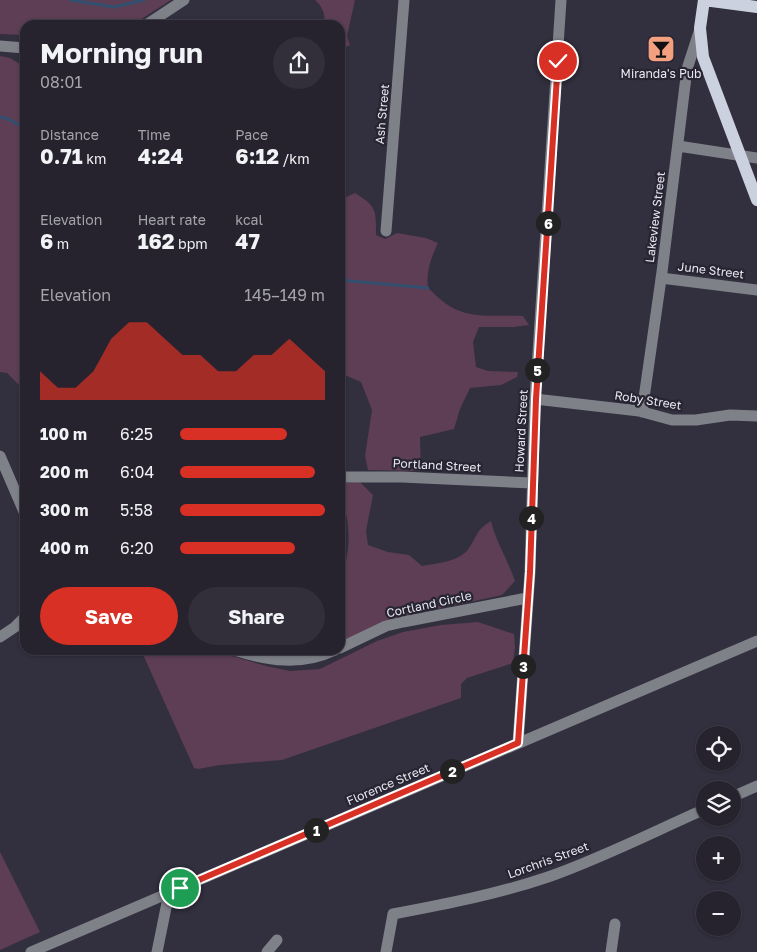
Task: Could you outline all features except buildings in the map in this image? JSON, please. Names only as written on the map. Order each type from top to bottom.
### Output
[{"type":"main road","points":[[757,7],[704,0],[700,28],[703,57],[757,200]]},
{"type":"street","points":[[161,20],[184,0]]},
{"type":"street","name":"Ash Street","points":[[386,231],[404,0]]},
{"type":"street","name":"Howard Street","points":[[518,743],[530,572],[536,399],[561,0]]},
{"type":"street","name":"Lakeview Street","points":[[642,412],[688,69],[700,28]]},
{"type":"street","points":[[0,46],[20,48]]},
{"type":"street","points":[[678,146],[757,158]]},
{"type":"street","name":"June Street","points":[[661,278],[757,290]]},
{"type":"street","name":"Roby Street","points":[[536,399],[642,412],[672,420],[696,420],[730,415],[757,416]]},
{"type":"street","points":[[0,456],[20,502]]},
{"type":"street","name":"Portland Street","points":[[345,477],[402,477],[532,483]]},
{"type":"street","name":"Cortland Circle","points":[[345,646],[386,626],[527,598]]},
{"type":"street","points":[[0,637],[20,622]]},
{"type":"street","name":"Florence Street","points":[[31,952],[757,641]]},
{"type":"street","points":[[257,655],[284,661],[297,661],[316,655]]},
{"type":"street","points":[[741,793],[757,786]]},
{"type":"street","name":"Lorchris Street","points":[[386,952],[393,914],[487,895],[550,876],[591,860],[696,813]]},
{"type":"street","points":[[157,952],[169,893]]},
{"type":"street","points":[[612,952],[615,924]]},
{"type":"street","points":[[267,952],[277,940]]},
{"type":"shaded area","points":[[0,0],[171,0],[140,20],[20,20],[20,35],[0,34]]},
{"type":"shaded area","points":[[315,0],[355,0],[347,36],[350,45],[345,48],[345,20],[324,20],[320,5]]},
{"type":"shaded area","points":[[0,56],[10,58],[20,64],[20,386],[7,373],[0,372]]},
{"type":"shaded area","points":[[355,193],[368,202],[374,210],[376,235],[385,239],[397,233],[426,238],[438,243],[430,265],[428,288],[447,304],[455,309],[474,315],[523,316],[529,325],[479,327],[473,342],[476,367],[488,371],[518,372],[517,377],[501,385],[470,388],[460,409],[454,429],[420,437],[421,471],[368,470],[365,456],[372,410],[361,382],[345,375],[345,198]]},
{"type":"shaded area","points":[[360,482],[373,495],[366,531],[368,545],[388,552],[409,555],[422,566],[441,563],[465,553],[480,530],[491,521],[515,581],[502,595],[396,618],[345,642],[345,564],[349,539],[345,511],[345,483]]},
{"type":"shaded area","points":[[478,622],[514,634],[513,663],[467,678],[461,684],[461,698],[282,760],[220,765],[198,769],[194,768],[143,655],[228,655],[290,671],[320,669],[377,641],[403,632],[441,625]]},
{"type":"shaded area","points":[[0,852],[40,932],[0,950]]},
{"type":"waterway","points":[[70,0],[114,7],[144,0]]},
{"type":"waterway","points":[[0,117],[20,125]]},
{"type":"waterway","points":[[345,280],[428,288]]},
{"type":"place","name":"Miranda's Pub","points":[[661,49]]},
{"type":"route","points":[[180,888],[518,743],[526,605],[530,572],[536,399],[558,61]]}]
